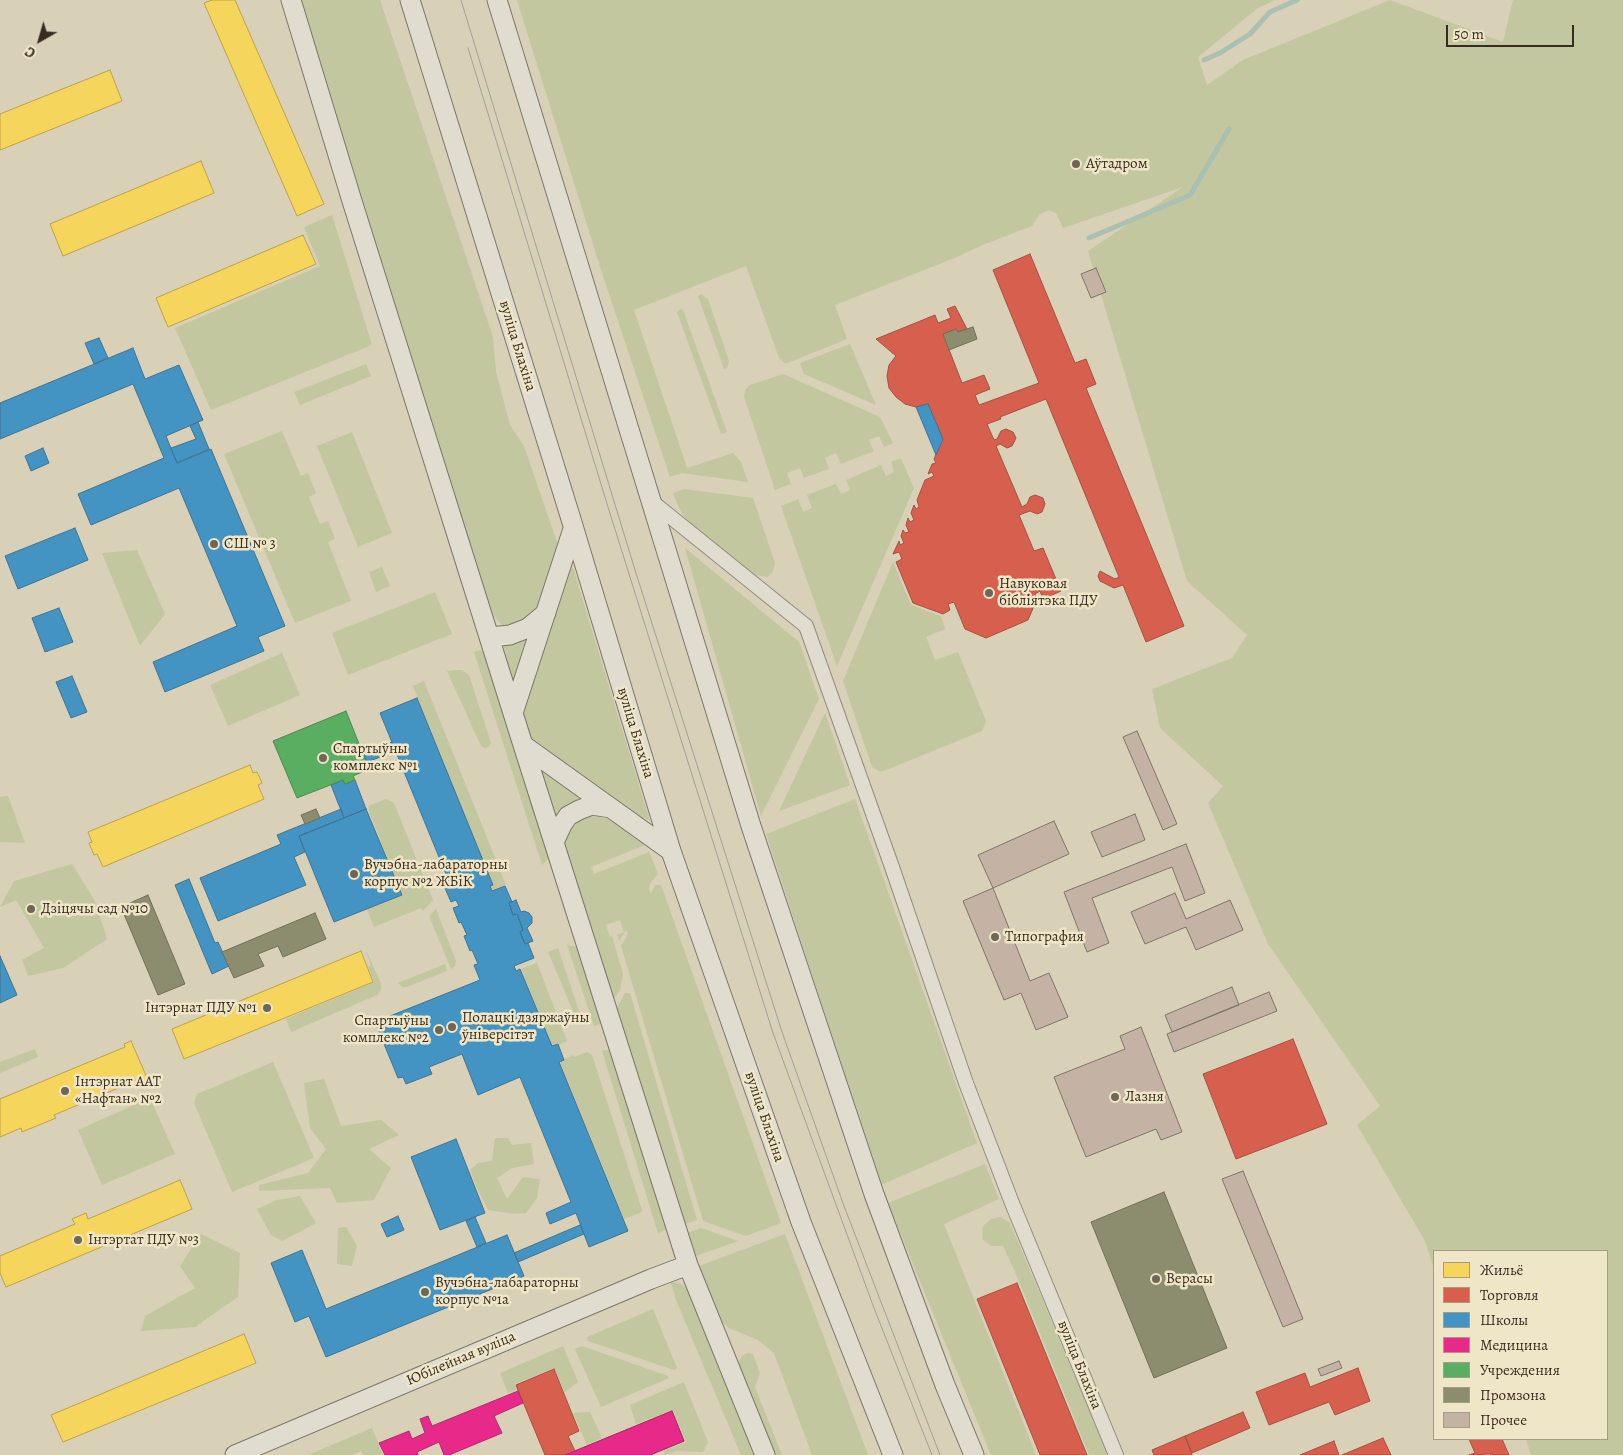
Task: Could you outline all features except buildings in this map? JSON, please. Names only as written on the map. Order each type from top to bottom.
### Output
[{"type":"main road","points":[[291,0],[352,201],[688,1265],[765,1455]]},
{"type":"main road","name":"вуліца Блахіна","points":[[410,0],[671,851],[801,1222],[893,1455]]},
{"type":"main road","points":[[497,0],[751,826],[874,1194],[945,1385],[974,1455]]},
{"type":"main road","points":[[513,713],[573,529]]},
{"type":"main road","points":[[490,637],[510,635],[528,628],[546,613]]},
{"type":"main road","points":[[523,745],[671,851]]},
{"type":"main road","points":[[554,842],[568,816],[592,806],[611,808]]},
{"type":"main road","name":"Юбілейная вуліца","points":[[234,1455],[688,1265]]},
{"type":"street","name":"вуліца Блахіна","points":[[651,501],[806,626],[892,867],[969,1092],[1012,1203],[1116,1455]]},
{"type":"green space","points":[[299,0],[380,0],[493,337],[496,372],[510,425],[524,446],[558,545],[557,555],[540,609],[511,628],[501,624],[491,612]]},
{"type":"green space","points":[[517,0],[1275,0],[1258,8],[1198,57],[1207,85],[1243,60],[1390,0],[1503,42],[1513,0],[1623,0],[1623,1455],[1531,1455],[1526,1440],[1608,1440],[1608,1250],[1433,1250],[1433,1266],[1425,1241],[1357,1125],[1380,1106],[1268,944],[1208,803],[1223,786],[1160,728],[1152,689],[1232,658],[1247,635],[1187,581],[1088,251],[1183,187],[1063,228],[1056,213],[1049,210],[1040,214],[1032,226],[835,305],[847,339],[785,364],[779,358],[746,266],[634,310],[687,468],[733,453],[741,462],[748,482],[682,473],[670,477],[602,273]]},
{"type":"green space","points":[[332,215],[372,345],[211,410],[175,328],[320,266],[304,227]]},
{"type":"green space","points":[[701,294],[708,299],[729,361],[727,368],[724,369],[698,296]]},
{"type":"green space","points":[[680,309],[683,310],[727,432],[721,434],[677,312]]},
{"type":"green space","points":[[850,344],[876,405],[804,374],[800,363]]},
{"type":"green space","points":[[366,364],[371,376],[300,405],[294,392]]},
{"type":"green space","points":[[783,374],[880,417],[893,443],[884,447],[879,436],[869,440],[874,451],[841,464],[836,453],[825,458],[829,469],[804,478],[800,468],[787,473],[791,484],[775,490],[744,397],[745,390],[750,385]]},
{"type":"green space","points":[[282,431],[301,476],[308,473],[316,493],[309,497],[320,524],[328,521],[335,539],[328,542],[351,601],[295,623],[224,454]]},
{"type":"green space","points":[[352,432],[392,533],[358,547],[317,446]]},
{"type":"green space","points":[[901,458],[914,488],[837,666],[781,506],[798,499],[803,512],[812,508],[807,495],[836,484],[841,494],[850,490],[846,480],[881,465],[886,476],[894,472],[891,462]]},
{"type":"green space","points":[[684,489],[753,498],[775,563],[773,571],[768,577],[755,575],[688,523],[673,493]]},
{"type":"green space","points":[[685,548],[799,642],[819,699],[761,816]]},
{"type":"green space","points":[[137,550],[165,614],[140,646],[102,553]]},
{"type":"green space","points":[[893,562],[911,605],[941,616],[945,629],[926,637],[935,660],[958,652],[986,721],[982,731],[881,772],[872,767],[843,681]]},
{"type":"green space","points":[[382,567],[390,586],[376,592],[369,572]]},
{"type":"green space","points":[[573,568],[650,821],[644,818],[644,821],[590,780],[527,738],[520,715],[570,569]]},
{"type":"green space","points":[[435,592],[452,634],[348,675],[332,633]]},
{"type":"green space","points":[[532,636],[515,687],[502,640]]},
{"type":"green space","points":[[480,650],[485,653],[551,850],[548,859],[542,865],[474,652]]},
{"type":"green space","points":[[282,653],[300,695],[228,726],[210,685]]},
{"type":"green space","points":[[462,670],[469,675],[491,743],[489,747],[481,746],[447,671]]},
{"type":"green space","points":[[424,681],[506,885],[492,890],[490,886],[493,885],[413,686]]},
{"type":"green space","points":[[825,713],[850,785],[779,811]]},
{"type":"green space","points":[[532,758],[581,795],[560,812],[553,826]]},
{"type":"green space","points":[[8,796],[25,843],[0,842],[0,797]]},
{"type":"green space","points":[[386,799],[394,803],[433,900],[423,911],[421,908],[374,927],[367,910],[402,895],[368,809],[368,806]]},
{"type":"green space","points":[[855,799],[977,1143],[881,1185],[766,834]]},
{"type":"green space","points":[[598,816],[632,832],[645,845],[591,867],[594,874],[649,852],[658,874],[651,882],[649,888],[651,894],[655,885],[661,885],[781,1223],[746,1236],[703,1221],[621,946],[628,934],[626,930],[619,941],[617,935],[624,932],[620,920],[606,925],[610,937],[612,936],[623,974],[620,990],[609,1007],[561,850],[563,837],[583,817]]},
{"type":"green space","points":[[72,864],[95,901],[107,939],[63,968],[28,976],[22,960],[44,948],[16,900],[0,907],[14,881]]},
{"type":"green space","points":[[436,909],[456,961],[455,966],[451,969],[429,916]]},
{"type":"green space","points":[[567,945],[577,947],[606,1022],[594,1026]]},
{"type":"green space","points":[[558,948],[580,1014],[575,1016],[548,952]]},
{"type":"green space","points":[[366,952],[381,984],[381,990],[377,995],[291,1032],[286,1019],[374,982],[368,967],[371,965]]},
{"type":"green space","points":[[537,963],[567,1041],[559,1045],[558,1043],[552,1045],[521,969]]},
{"type":"green space","points":[[445,964],[447,971],[407,987],[402,987],[398,983]]},
{"type":"green space","points":[[625,993],[630,993],[697,1220],[683,1225],[615,1011]]},
{"type":"green space","points":[[613,1048],[669,1229],[658,1233],[602,1051]]},
{"type":"green space","points":[[35,1049],[38,1057],[0,1073],[0,1062]]},
{"type":"green space","points":[[587,1052],[592,1055],[642,1210],[640,1213],[624,1219],[560,1062],[573,1055],[574,1057]]},
{"type":"green space","points":[[273,1062],[314,1158],[232,1192],[194,1103],[197,1094]]},
{"type":"green space","points":[[324,1079],[341,1126],[381,1120],[399,1135],[369,1149],[391,1168],[374,1200],[337,1203],[330,1188],[259,1191],[259,1185],[308,1173],[326,1149],[310,1128],[304,1083]]},
{"type":"green space","points":[[150,1098],[175,1154],[102,1185],[78,1130]]},
{"type":"green space","points":[[495,1138],[508,1138],[512,1145],[531,1143],[534,1164],[512,1168],[497,1178],[507,1199],[523,1177],[540,1179],[537,1198],[526,1213],[514,1214],[488,1210],[477,1188],[470,1170],[478,1163],[492,1161]]},
{"type":"green space","points":[[985,1164],[999,1199],[944,1224],[1036,1455],[991,1455],[888,1203]]},
{"type":"green space","points":[[300,1196],[316,1223],[282,1241],[271,1235],[257,1209],[277,1200]]},
{"type":"green space","points":[[1000,1217],[1010,1223],[1108,1455],[1089,1455],[1003,1246],[991,1246],[982,1239],[983,1226],[991,1219]]},
{"type":"green space","points":[[346,1227],[357,1246],[352,1266],[337,1264],[338,1228]]},
{"type":"green space","points":[[701,1228],[738,1241],[696,1256],[687,1233]]},
{"type":"green space","points":[[201,1234],[240,1253],[238,1297],[195,1327],[141,1331],[145,1316],[195,1288],[180,1266]]},
{"type":"green space","points":[[785,1234],[868,1455],[812,1455],[774,1353],[758,1340],[729,1328],[722,1322],[699,1266]]},
{"type":"green space","points":[[676,1282],[688,1289],[757,1455],[741,1455],[676,1300],[671,1283]]},
{"type":"green space","points":[[653,1309],[677,1368],[674,1370],[588,1341],[587,1337]]},
{"type":"green space","points":[[563,1346],[578,1382],[565,1392],[554,1368],[515,1384],[517,1390],[508,1393],[500,1373]]},
{"type":"green space","points":[[582,1346],[668,1376],[669,1378],[601,1407],[575,1349]]},
{"type":"green space","points":[[753,1354],[760,1373],[755,1387],[782,1455],[773,1455],[738,1369],[739,1361],[743,1355]]},
{"type":"green space","points":[[684,1382],[708,1442],[703,1452],[677,1451],[665,1455],[663,1451],[686,1442],[673,1410],[636,1424],[630,1405]]},
{"type":"green space","points":[[590,1412],[602,1438],[587,1445],[573,1413]]},
{"type":"green space","points":[[372,1428],[383,1455],[363,1455],[361,1451],[352,1455],[308,1455]]},
{"type":"waterway","points":[[1204,60],[1220,53],[1250,34],[1270,12],[1297,0]]},
{"type":"waterway","points":[[1089,238],[1190,195],[1229,129]]},
{"type":"tram line","points":[[461,0],[635,570],[782,1032],[844,1206],[940,1455]]},
{"type":"tram line","points":[[468,48],[608,507],[773,1033],[874,1308],[932,1455]]},
{"type":"place","name":"Аўтадром","points":[[1076,164]]},
{"type":"place","name":"СШ № 3","points":[[214,544]]},
{"type":"place","name":"Навуковая бібліятэка ПДУ","points":[[989,593]]},
{"type":"place","name":"Спартыўны комплекс №1","points":[[323,758]]},
{"type":"place","name":"Вучэбна-лабараторны корпус №2 ЖБіК","points":[[354,874]]},
{"type":"place","name":"Дзіцячы сад №10","points":[[31,909]]},
{"type":"place","name":"Типография","points":[[995,937]]},
{"type":"place","name":"Інтэрнат ПДУ №1","points":[[267,1008]]},
{"type":"place","name":"Полацкі дзяржаўны ўніверсітэт","points":[[452,1027]]},
{"type":"place","name":"Спартыўны комплекс №2","points":[[439,1030]]},
{"type":"place","name":"Інтэрнат ААТ «Нафтан» №2","points":[[65,1091]]},
{"type":"place","name":"Лазня","points":[[1115,1097]]},
{"type":"place","name":"Інтэртат ПДУ №3","points":[[78,1240]]},
{"type":"place","name":"Верасы","points":[[1156,1279]]},
{"type":"place","name":"Вучэбна-лабараторны корпус №1а","points":[[425,1292]]}]
